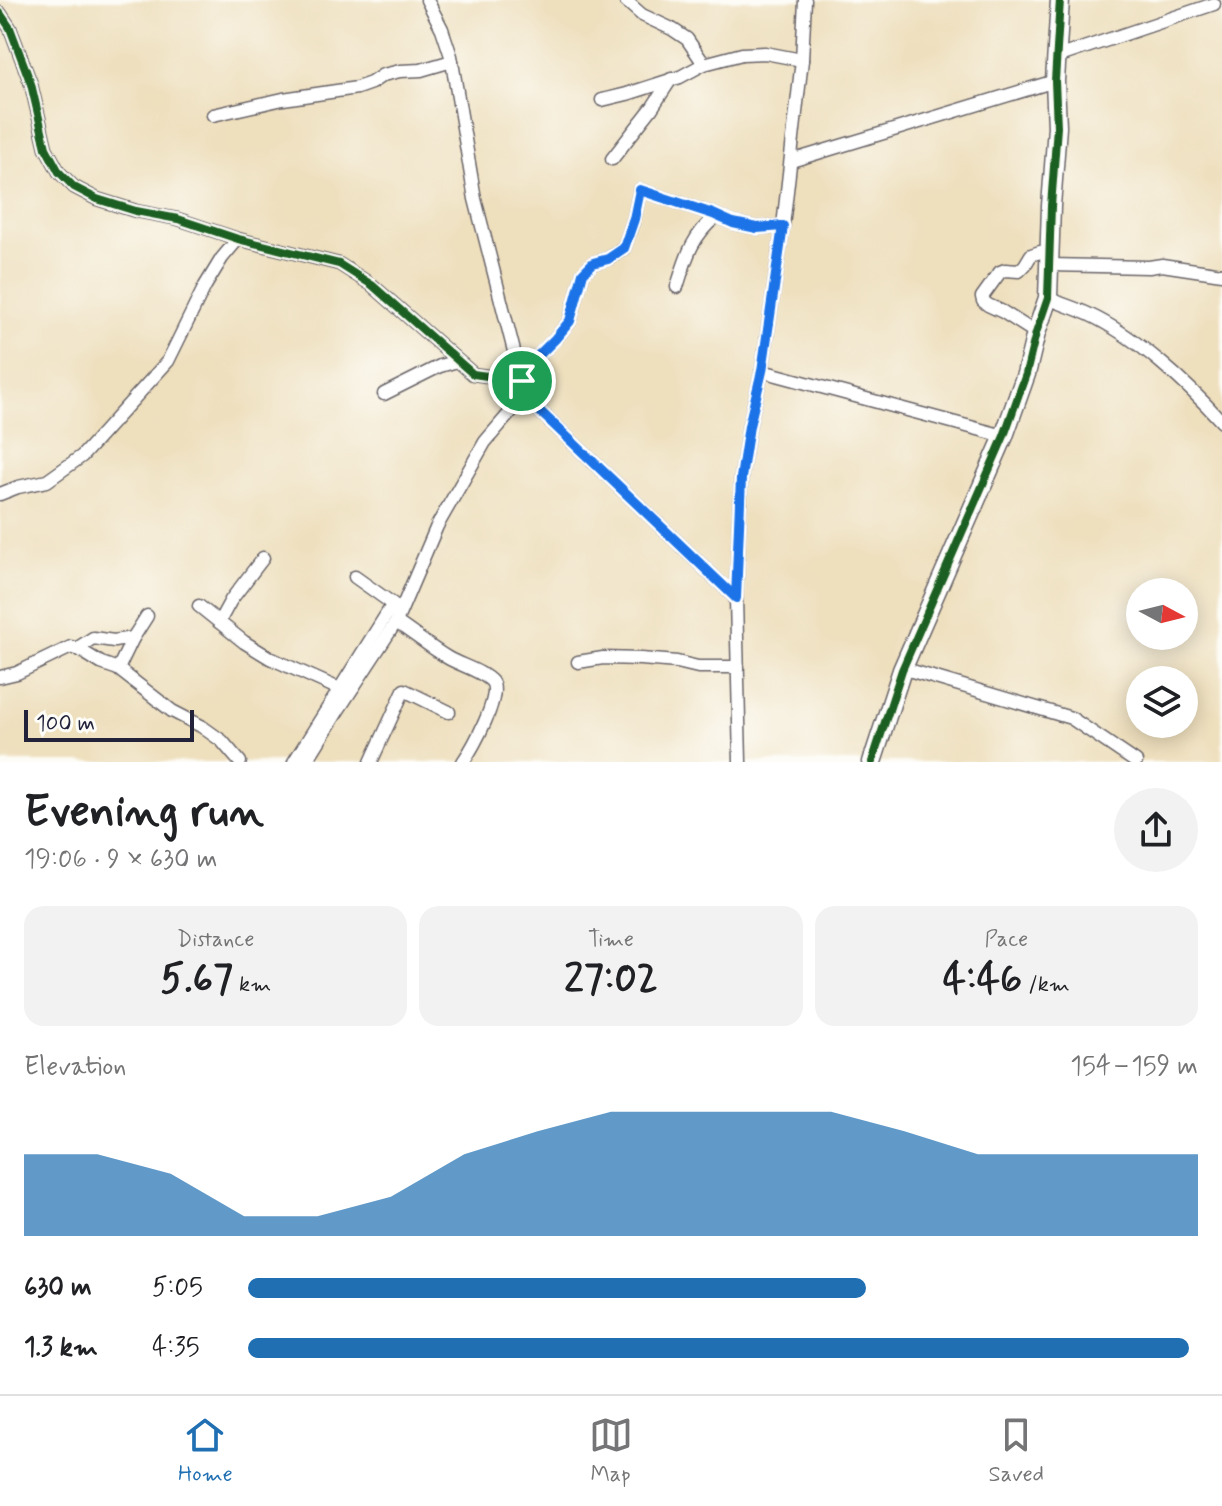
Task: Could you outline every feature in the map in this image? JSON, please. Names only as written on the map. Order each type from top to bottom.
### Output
[{"type":"street","points":[[427,0],[442,29],[452,61],[475,199],[526,398],[736,598]]},
{"type":"street","points":[[625,0],[642,15],[687,39],[704,64]]},
{"type":"street","points":[[740,762],[736,598],[741,478],[762,371],[783,226],[802,60],[805,0]]},
{"type":"street","points":[[872,762],[902,670],[1004,436],[1048,298],[1060,0]]},
{"type":"street","points":[[1057,57],[1214,4]]},
{"type":"street","points":[[0,13],[10,28],[31,84],[46,148],[59,172],[74,187],[97,199],[136,211],[178,219],[238,239],[339,264],[372,285],[473,374],[522,381]]},
{"type":"street","points":[[602,100],[680,77],[704,64],[742,54],[765,53],[802,60]]},
{"type":"street","points":[[213,115],[283,99],[357,88],[383,75],[421,70],[452,61]]},
{"type":"street","points":[[612,159],[671,79]]},
{"type":"street","points":[[791,161],[1055,81]]},
{"type":"street","points":[[522,381],[535,359],[570,321],[583,273],[593,263],[608,259],[624,248],[640,190],[733,223],[757,228],[783,226]]},
{"type":"street","points":[[677,287],[687,254],[703,227],[717,216]]},
{"type":"street","points":[[0,494],[47,481],[82,456],[168,361],[205,286],[238,239]]},
{"type":"street","points":[[1036,333],[988,305],[982,297],[1000,272],[1019,271],[1031,255],[1040,252],[1049,260],[1149,267],[1162,265],[1222,274]]},
{"type":"street","points":[[1048,298],[1090,315],[1129,339],[1178,378],[1222,422]]},
{"type":"street","points":[[384,394],[440,366],[457,361]]},
{"type":"street","points":[[762,371],[1004,436]]},
{"type":"street","points":[[294,762],[396,622],[437,526],[485,442],[526,398]]},
{"type":"street","points":[[219,622],[231,600],[263,558]]},
{"type":"street","points":[[306,762],[393,604],[355,577]]},
{"type":"street","points":[[199,606],[244,642],[270,658],[344,691]]},
{"type":"street","points":[[118,669],[147,616]]},
{"type":"street","points":[[396,622],[494,684],[495,692],[487,716],[465,759],[481,762]]},
{"type":"street","points":[[76,649],[93,638],[114,641],[133,638]]},
{"type":"street","points":[[0,677],[17,673],[71,647],[118,669],[161,703],[222,741],[240,762]]},
{"type":"street","points":[[578,662],[603,658],[677,662],[698,667],[738,667]]},
{"type":"street","points":[[902,670],[1071,718],[1136,762]]},
{"type":"street","points":[[371,762],[404,690],[449,712]]},
{"type":"cycle path","points":[[872,762],[902,670],[1004,436],[1048,298],[1060,0]]},
{"type":"cycle path","points":[[0,13],[10,28],[31,84],[46,148],[59,172],[74,187],[97,199],[136,211],[178,219],[238,239],[339,264],[372,285],[473,374],[522,381],[535,359],[570,321],[583,273],[593,263],[608,259],[624,248],[640,190],[733,223],[757,228],[783,226]]},
{"type":"route","points":[[640,190],[733,223],[757,228],[783,226],[762,371],[741,478],[736,598],[526,398],[522,381],[535,359],[570,321],[583,273],[593,263],[608,259],[624,248],[640,190]]}]
